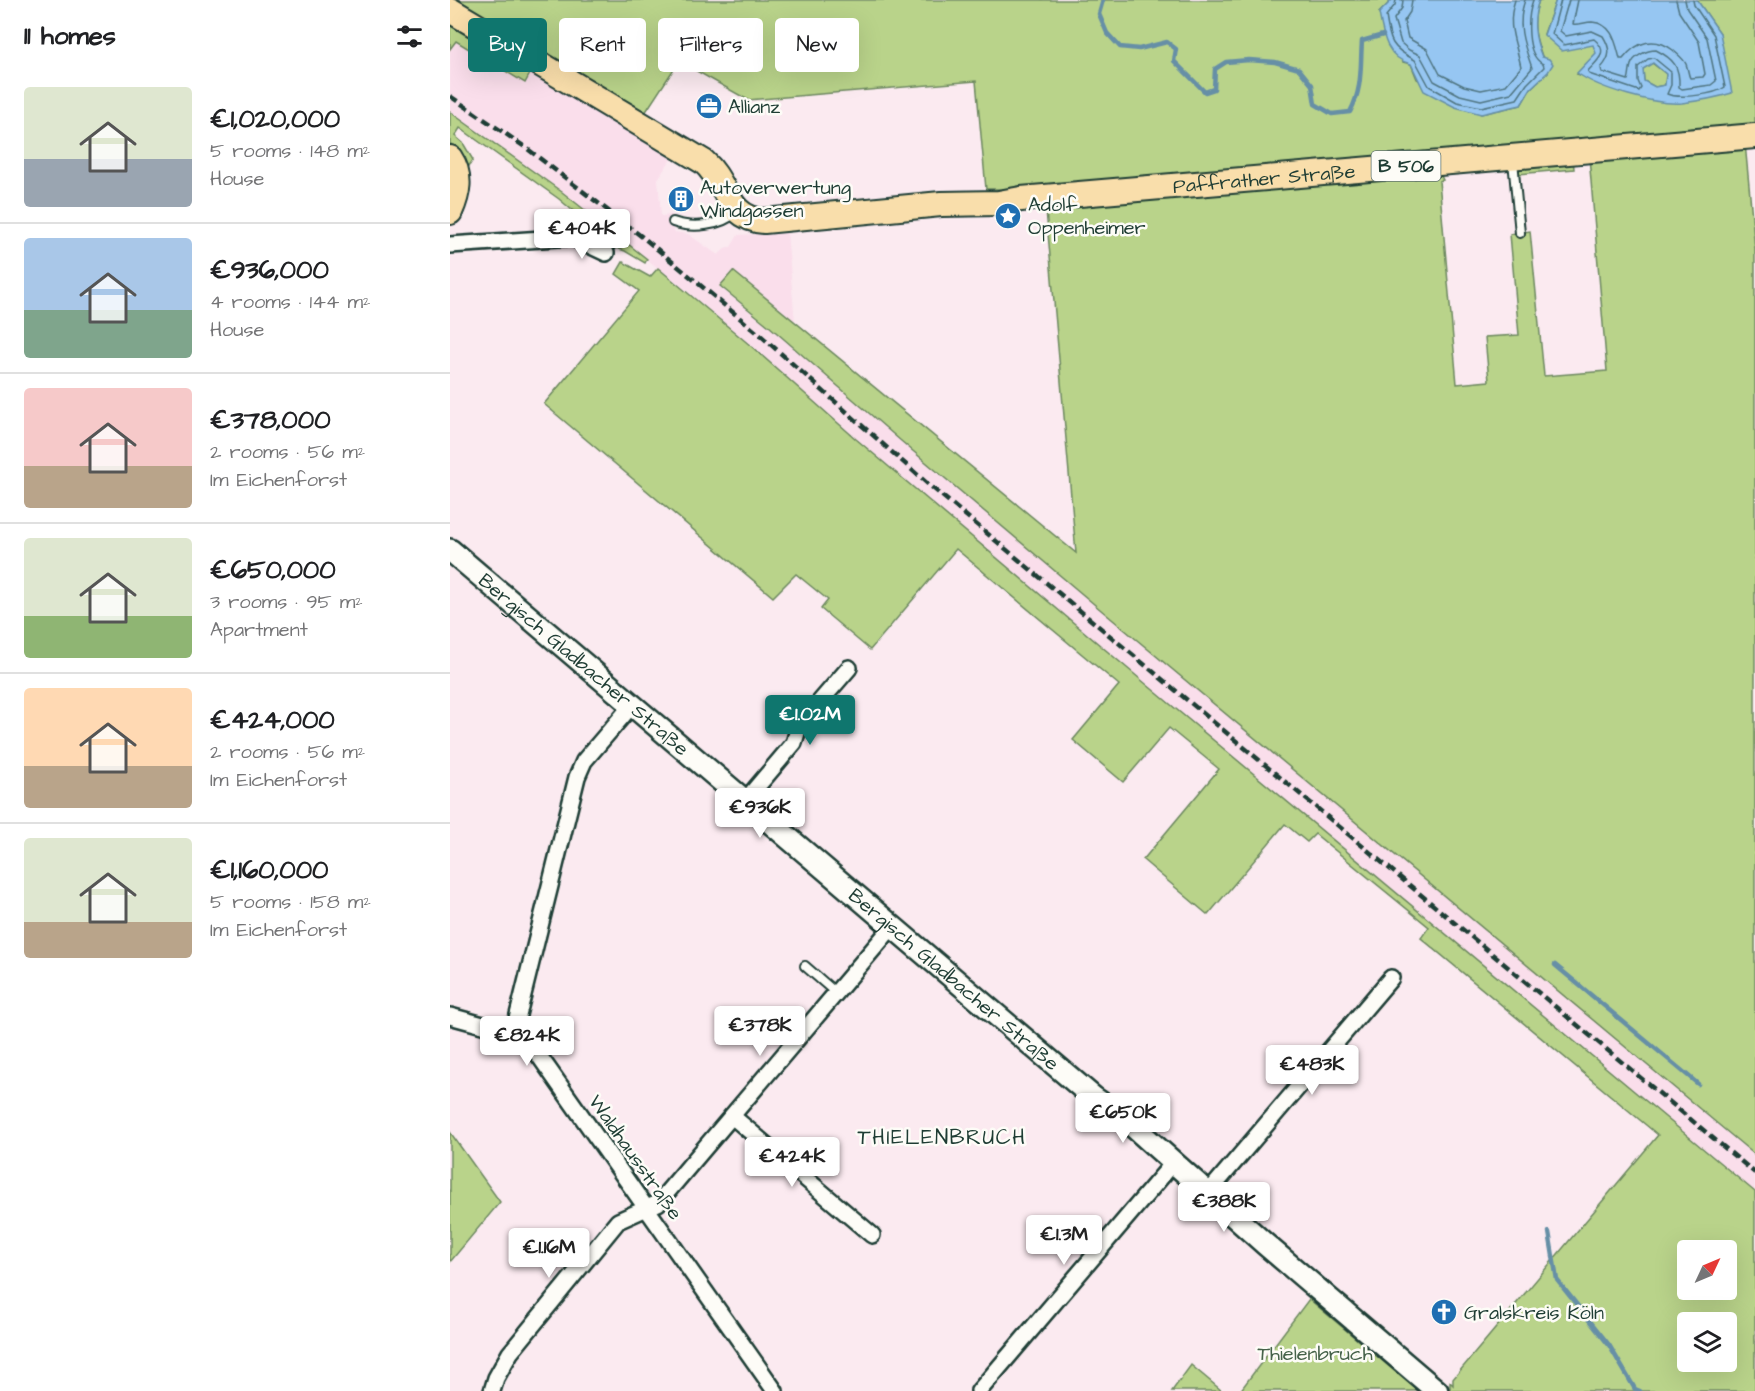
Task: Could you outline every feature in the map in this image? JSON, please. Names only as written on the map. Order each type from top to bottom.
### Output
[{"type":"main road","points":[[450,10],[704,162],[719,178],[737,210]]},
{"type":"main road","name":"Paffrather Straße","points":[[737,210],[746,217],[764,221],[941,204],[999,203],[1022,199],[1755,136]]},
{"type":"main road","points":[[450,158],[457,172],[458,185],[456,200],[450,212]]},
{"type":"main road","name":"Bergisch Gladbacher Straße","points":[[450,550],[1086,1091],[1126,1120],[1265,1244],[1437,1391]]},
{"type":"street","points":[[450,245],[572,237],[606,253]]},
{"type":"street","points":[[745,801],[794,743],[799,726],[849,668]]},
{"type":"street","points":[[450,1016],[501,1030],[516,1023],[577,777],[584,761],[632,705]]},
{"type":"street","points":[[492,1391],[496,1378],[510,1353],[618,1221],[658,1203],[892,927]]},
{"type":"street","points":[[1208,1193],[1390,978]]},
{"type":"street","name":"Waldhausstraße","points":[[516,1023],[775,1391]]},
{"type":"street","points":[[732,1116],[872,1235]]},
{"type":"street","points":[[979,1391],[1174,1162]]},
{"type":"lane","points":[[1512,157],[1520,233]]},
{"type":"lane","points":[[673,222],[684,226],[716,223],[730,217],[737,210]]},
{"type":"lane","points":[[805,966],[836,993]]},
{"type":"shaded area","points":[[456,41],[468,48],[468,72],[507,72],[524,82],[531,72],[535,72],[673,156],[658,179],[661,216],[672,215],[674,232],[688,234],[718,255],[727,247],[731,247],[738,235],[787,232],[795,322],[733,271],[720,287],[769,326],[1101,610],[1755,1155],[1755,1192],[1146,684],[856,439],[692,295],[562,192],[450,112],[450,49]]},
{"type":"green space","points":[[454,0],[1392,0],[1379,13],[1403,62],[1411,64],[1417,79],[1481,114],[1521,105],[1531,88],[1548,72],[1538,45],[1535,28],[1539,0],[1556,0],[1544,34],[1593,45],[1597,53],[1577,74],[1680,103],[1720,33],[1697,0],[1755,0],[1755,124],[986,189],[976,81],[748,100],[698,72],[763,72],[763,18],[658,18],[658,72],[672,72],[645,113],[576,72],[646,72],[646,18],[559,18],[559,62],[547,55],[547,18],[484,18]]},
{"type":"green space","points":[[450,22],[468,33],[468,48],[456,41],[450,49]]},
{"type":"green space","points":[[1652,63],[1666,74],[1665,85],[1655,87],[1644,81],[1643,69]]},
{"type":"green space","points":[[507,72],[531,72],[525,83]]},
{"type":"green space","points":[[450,112],[562,192],[647,259],[645,263],[625,251],[579,235],[579,224],[586,222],[559,199],[460,128],[455,136],[463,143],[473,160],[469,166],[450,143]]},
{"type":"green space","points":[[1745,143],[1755,250],[1755,1155],[1101,610],[720,286],[733,271],[1076,553],[1046,210],[1069,208],[1069,202],[1440,174],[1443,180],[1439,181],[1457,384],[1489,381],[1485,337],[1519,335],[1510,234],[1530,231],[1544,376],[1607,371],[1589,157]]},
{"type":"green space","points":[[1573,158],[1574,169],[1518,174],[1520,167]]},
{"type":"green space","points":[[623,262],[650,277],[658,268],[1146,684],[1755,1192],[1755,1391],[1450,1391],[1450,1382],[1453,1385],[1453,1379],[1658,1135],[1421,938],[1429,927],[1315,834],[1307,842],[1285,824],[1208,915],[1143,860],[1219,769],[1169,728],[1123,782],[1073,740],[1119,685],[956,549],[870,650],[821,609],[828,600],[796,574],[773,597],[544,404],[639,291],[616,274]]},
{"type":"green space","points":[[450,1132],[500,1202],[450,1262]]},
{"type":"green space","name":"Thielenbruch","points":[[1309,1299],[1418,1391],[1240,1391]]},
{"type":"green space","name":"Thielenbruch","points":[[1191,1365],[1222,1391],[1172,1391]]},
{"type":"water","points":[[1392,0],[1539,0],[1535,22],[1537,42],[1542,57],[1549,59],[1553,64],[1531,88],[1521,105],[1481,114],[1455,107],[1424,91],[1411,64],[1396,57],[1391,51],[1384,37],[1379,13]]},
{"type":"water","points":[[1556,0],[1697,0],[1720,33],[1732,93],[1682,103],[1628,95],[1599,85],[1577,73],[1596,53],[1593,45],[1562,51],[1544,35]],"holes":[[[1653,63],[1666,74],[1665,85],[1655,87],[1644,81],[1643,69]]]},
{"type":"waterway","points":[[1103,0],[1099,14],[1107,33],[1120,47],[1139,49],[1167,42],[1176,49],[1174,61],[1205,92],[1214,89],[1215,69],[1226,62],[1249,60],[1275,62],[1299,69],[1312,85],[1315,104],[1332,114],[1350,112],[1354,103],[1360,77],[1362,41],[1383,35]]},
{"type":"waterway","points":[[1555,965],[1698,1084]]},
{"type":"waterway","points":[[1549,1232],[1557,1280],[1609,1345],[1635,1389],[1640,1391]]},
{"type":"railway","points":[[450,96],[525,147],[645,239],[759,334],[929,485],[1755,1173]]},
{"type":"place","name":"Allianz","points":[[709,106]]},
{"type":"place","name":"Autoverwertung Windgassen","points":[[681,199]]},
{"type":"place","name":"Adolf Oppenheimer","points":[[1008,216]]},
{"type":"place","name":"Gralskreis Köln","points":[[1444,1312]]},
{"type":"district","name":"THIELENBRUCH","points":[[942,1137]]}]
